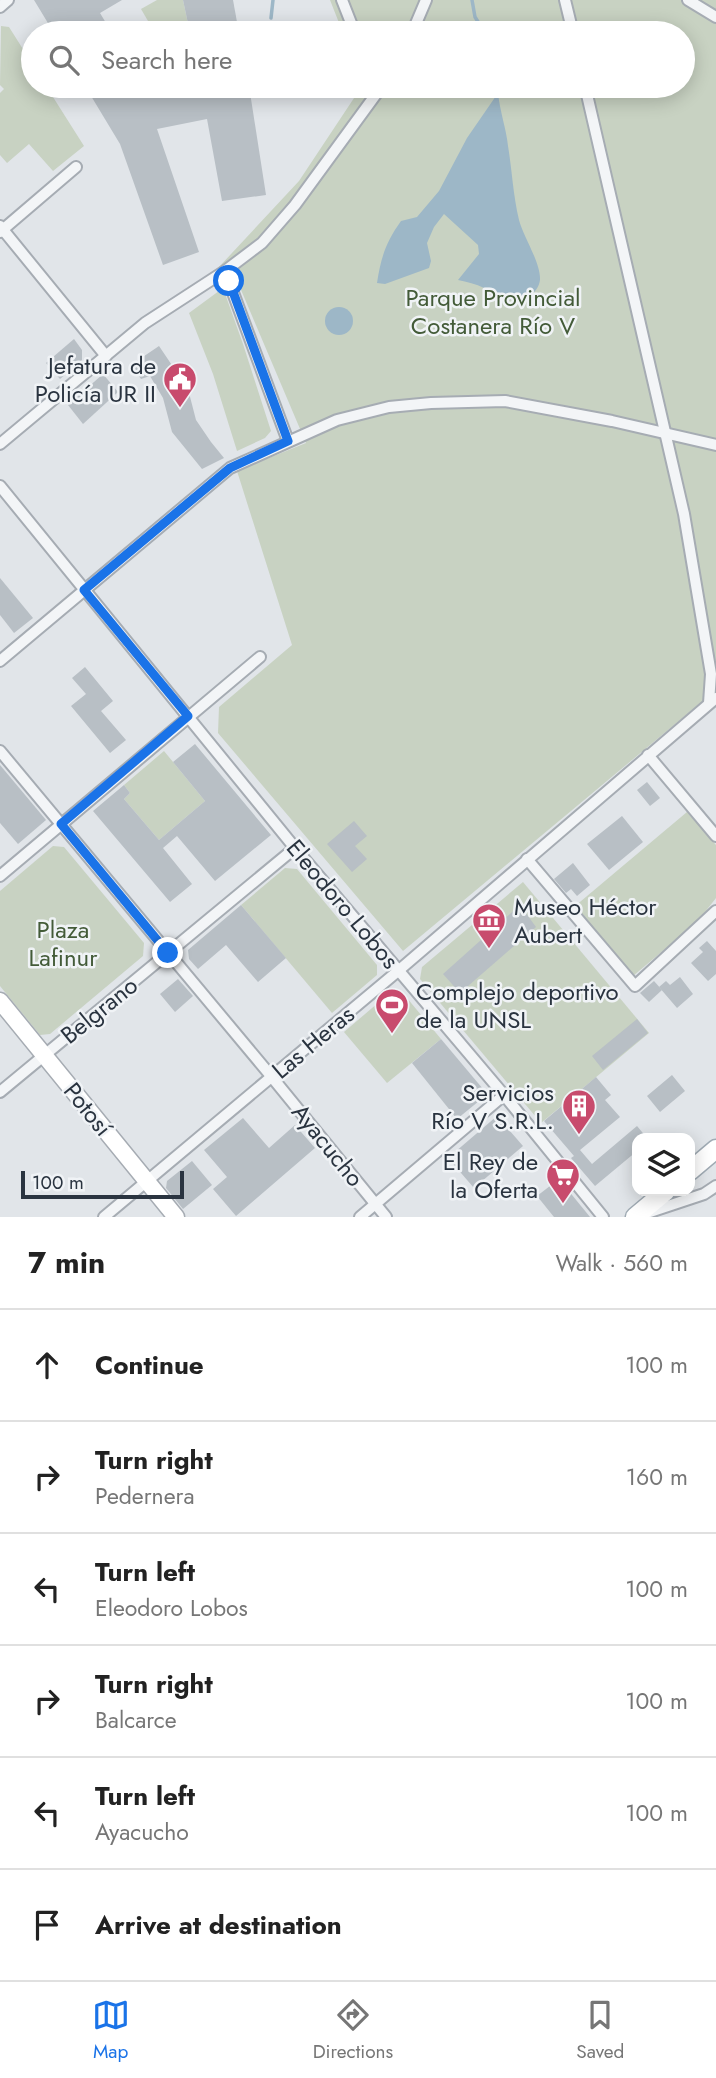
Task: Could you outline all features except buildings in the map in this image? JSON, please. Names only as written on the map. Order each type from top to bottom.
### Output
[{"type":"main road","name":"Potosí","points":[[0,1002],[176,1217]]},
{"type":"main road","points":[[695,1167],[716,1149]]},
{"type":"main road","points":[[635,1217],[660,1196]]},
{"type":"street","points":[[0,7],[8,0]]},
{"type":"street","points":[[342,0],[350,21]]},
{"type":"street","points":[[417,21],[426,0]]},
{"type":"street","points":[[565,0],[570,21]]},
{"type":"street","points":[[688,0],[716,17]]},
{"type":"street","points":[[0,444],[145,323],[225,271],[262,243],[280,223],[372,98]]},
{"type":"street","points":[[588,98],[684,514],[712,674],[713,701]]},
{"type":"street","points":[[76,167],[1,229],[106,356]]},
{"type":"street","points":[[225,271],[288,441]]},
{"type":"street","points":[[0,661],[230,468],[337,420],[388,407],[505,401],[612,421],[716,445]]},
{"type":"street","name":"Eleodoro Lobos","points":[[0,486],[295,848],[504,1095],[603,1217]]},
{"type":"street","points":[[0,876],[260,657]]},
{"type":"street","name":"Las Heras","points":[[104,1217],[398,971],[713,701]]},
{"type":"street","name":"Ayacucho","points":[[0,751],[386,1217]]},
{"type":"street","points":[[648,755],[716,836]]},
{"type":"street","name":"Belgrano","points":[[0,1092],[295,848]]},
{"type":"street","points":[[527,859],[635,986],[716,911]]},
{"type":"street","points":[[360,1217],[504,1095]]},
{"type":"street","points":[[635,1217],[704,1194],[716,1186]]},
{"type":"green space","points":[[157,0],[183,0],[187,21],[148,21],[141,9]]},
{"type":"green space","name":"Parque Provincial Costanera Río V","points":[[330,0],[716,0],[716,690],[403,951],[218,733],[219,707],[292,645],[237,471],[306,443],[236,278],[220,286],[218,268],[299,181],[354,98],[695,98],[695,21],[338,21]]},
{"type":"green space","points":[[1,26],[9,27],[21,46],[21,98],[54,98],[84,146],[53,171],[29,144],[7,163],[0,155],[0,93],[4,89],[0,85]]},
{"type":"green space","points":[[223,288],[271,431],[265,438],[237,451],[213,374],[189,313]]},
{"type":"green space","points":[[164,751],[205,801],[159,840],[124,799],[130,793],[124,785]]},
{"type":"green space","points":[[687,812],[716,845],[716,898],[697,922],[633,976],[574,907]]},
{"type":"green space","name":"Plaza Lafinur","points":[[53,846],[64,847],[144,943],[143,956],[50,1034],[40,1035],[0,986],[0,891]]},
{"type":"green space","points":[[285,868],[297,869],[377,965],[377,975],[332,1013],[241,905]]},
{"type":"green space","points":[[523,882],[649,1033],[541,1123],[420,979],[422,967]]},
{"type":"green space","name":"Complejo deportivo de la UNSL","points":[[392,991],[402,992],[441,1039],[387,1083],[344,1032]]},
{"type":"water","points":[[495,98],[499,98],[519,220],[540,273],[536,290],[522,299],[510,300],[478,285],[458,280],[479,254],[478,245],[444,214],[427,243],[431,261],[429,268],[385,284],[377,283],[380,265],[391,236],[401,221],[417,217],[439,191],[467,138]]},
{"type":"water","points":[[339,307],[349,311],[353,321],[349,331],[339,335],[329,331],[325,321],[329,311]]},
{"type":"waterway","points":[[271,18],[273,0]]},
{"type":"waterway","points":[[472,0],[478,21]]},
{"type":"place","name":"Jefatura de Policía UR II","points":[[180,409]]},
{"type":"place","name":"Museo Héctor Aubert","points":[[489,950]]},
{"type":"place","name":"Complejo deportivo de la UNSL","points":[[392,1035]]},
{"type":"place","name":"Servicios Río V S.R.L.","points":[[579,1136]]},
{"type":"place","name":"El Rey de la Oferta","points":[[563,1205]]},
{"type":"route","points":[[168,953],[61,824],[188,716],[84,590],[230,468],[288,441],[229,281]]}]
